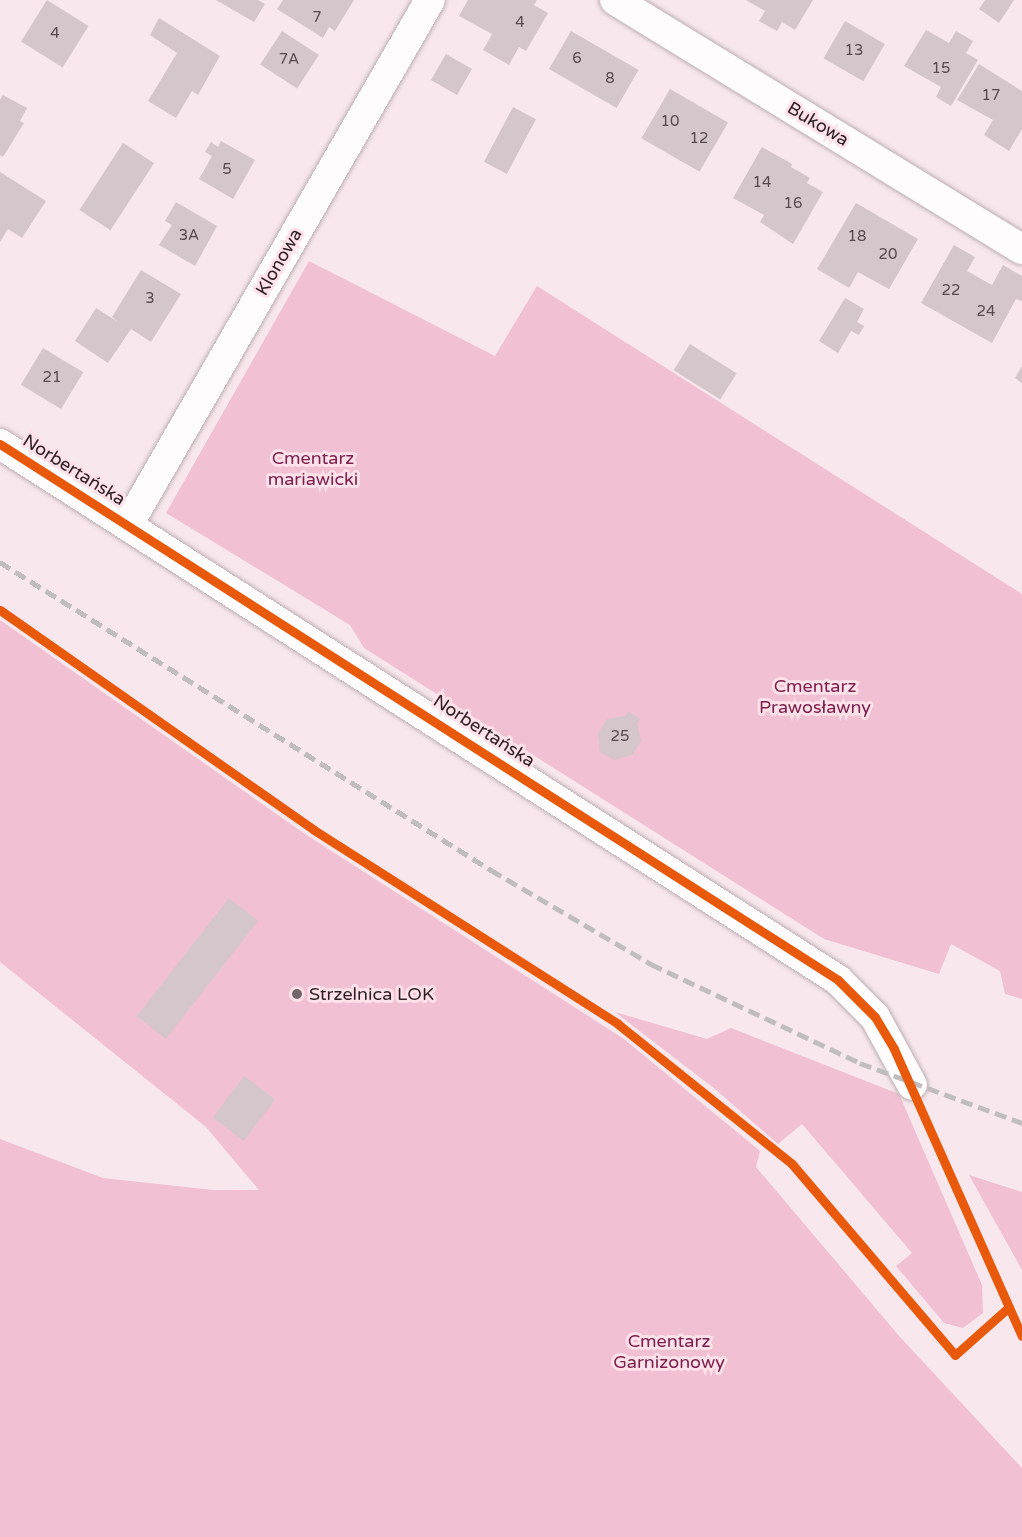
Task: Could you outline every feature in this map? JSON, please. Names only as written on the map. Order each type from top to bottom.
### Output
[{"type":"street","name":"Klonowa","points":[[129,523],[430,0]]},
{"type":"street","name":"Bukowa","points":[[615,0],[1022,249]]},
{"type":"street","name":"Norbertańska","points":[[0,444],[129,523],[838,980],[875,1017],[912,1085]]},
{"type":"green space","name":"Cmentarz Prawosławny","points":[[309,261],[495,356],[537,286],[1022,594],[1022,999],[1005,994],[1000,971],[951,944],[939,974],[824,939],[364,648],[350,625],[166,513]]},
{"type":"green space","name":"Cmentarz Garnizonowy","points":[[0,620],[305,834],[624,1039],[760,1151],[756,1167],[900,1337],[1022,1468],[1022,1537],[0,1537],[0,1139],[103,1178],[213,1190],[259,1190],[206,1127],[0,962]]},
{"type":"green space","points":[[615,1012],[707,1039],[731,1028],[899,1094],[982,1285],[983,1313],[963,1328],[944,1323],[896,1266],[912,1253],[802,1124],[778,1144],[715,1089]]},
{"type":"green space","points":[[969,1175],[1022,1192],[1022,1270]]},
{"type":"building","points":[[47,0],[89,26],[63,68],[21,42]]},
{"type":"building","points":[[216,0],[258,0],[265,4],[254,22]]},
{"type":"building","points":[[283,0],[354,0],[335,31],[329,27],[323,38],[277,9]]},
{"type":"building","points":[[468,0],[537,0],[534,5],[548,13],[526,51],[519,47],[509,65],[483,50],[492,34],[459,16]]},
{"type":"building","points":[[746,0],[813,0],[795,30],[782,22],[777,31],[759,21],[765,11]]},
{"type":"building","points":[[985,0],[1014,0],[999,23],[979,9]]},
{"type":"building","points":[[159,18],[220,56],[198,95],[192,91],[176,118],[148,101],[177,53],[150,35]]},
{"type":"building","points":[[845,21],[885,44],[863,81],[824,58]]},
{"type":"building","points":[[926,30],[949,43],[956,31],[973,41],[966,53],[978,60],[951,106],[936,97],[941,87],[904,66]]},
{"type":"building","points":[[282,31],[319,55],[297,89],[260,65]]},
{"type":"building","points":[[571,31],[639,70],[617,108],[549,69]]},
{"type":"building","points":[[446,54],[472,69],[457,95],[431,80]]},
{"type":"building","points":[[979,64],[1022,91],[1022,129],[1009,151],[984,135],[993,120],[957,100]]},
{"type":"building","points":[[670,89],[728,122],[700,172],[642,138]]},
{"type":"building","points":[[3,95],[27,108],[20,121],[24,123],[3,157],[0,155],[0,100]]},
{"type":"building","points":[[513,107],[536,119],[507,174],[484,162]]},
{"type":"building","points":[[221,141],[255,160],[233,199],[199,179],[212,156],[205,152],[211,142],[218,147]]},
{"type":"building","points":[[123,143],[154,163],[110,230],[79,210]]},
{"type":"building","points":[[762,147],[792,164],[791,167],[810,178],[807,183],[823,192],[793,244],[760,222],[764,215],[733,198]]},
{"type":"building","points":[[0,172],[46,201],[22,238],[8,229],[0,242]]},
{"type":"building","points":[[176,202],[217,226],[195,266],[159,245],[172,225],[165,221]]},
{"type":"building","points":[[856,203],[918,239],[889,289],[858,272],[849,288],[817,269]]},
{"type":"building","points":[[954,245],[975,257],[967,271],[992,285],[1003,265],[1022,276],[1022,301],[1016,299],[992,343],[921,303]]},
{"type":"building","points":[[141,270],[181,294],[151,342],[131,329],[108,363],[75,341],[96,308],[118,322],[112,317]]},
{"type":"building","points":[[845,298],[864,309],[857,322],[864,326],[859,335],[851,331],[838,353],[819,341]]},
{"type":"building","points":[[690,344],[737,373],[720,399],[674,370]]},
{"type":"building","points":[[43,348],[83,372],[61,409],[21,385]]},
{"type":"building","points":[[1022,366],[1022,383],[1015,378]]},
{"type":"building","points":[[628,711],[640,719],[637,723],[641,741],[632,755],[614,760],[600,752],[598,733],[607,719],[625,716]]},
{"type":"building","points":[[229,898],[258,921],[166,1039],[137,1016]]},
{"type":"building","points":[[244,1076],[275,1099],[244,1141],[213,1118]]},
{"type":"railway","points":[[0,562],[491,870],[651,964],[860,1063],[1022,1123]]},
{"type":"cycle path","points":[[0,444],[838,980],[875,1017],[894,1049],[1022,1336]]},
{"type":"cycle path","points":[[0,610],[314,830],[618,1024],[792,1164],[955,1355],[1009,1307]]},
{"type":"place","name":"Strzelnica LOK","points":[[297,994]]},
{"type":"park label","name":"Cmentarz mariawicki","points":[[313,469]]}]
